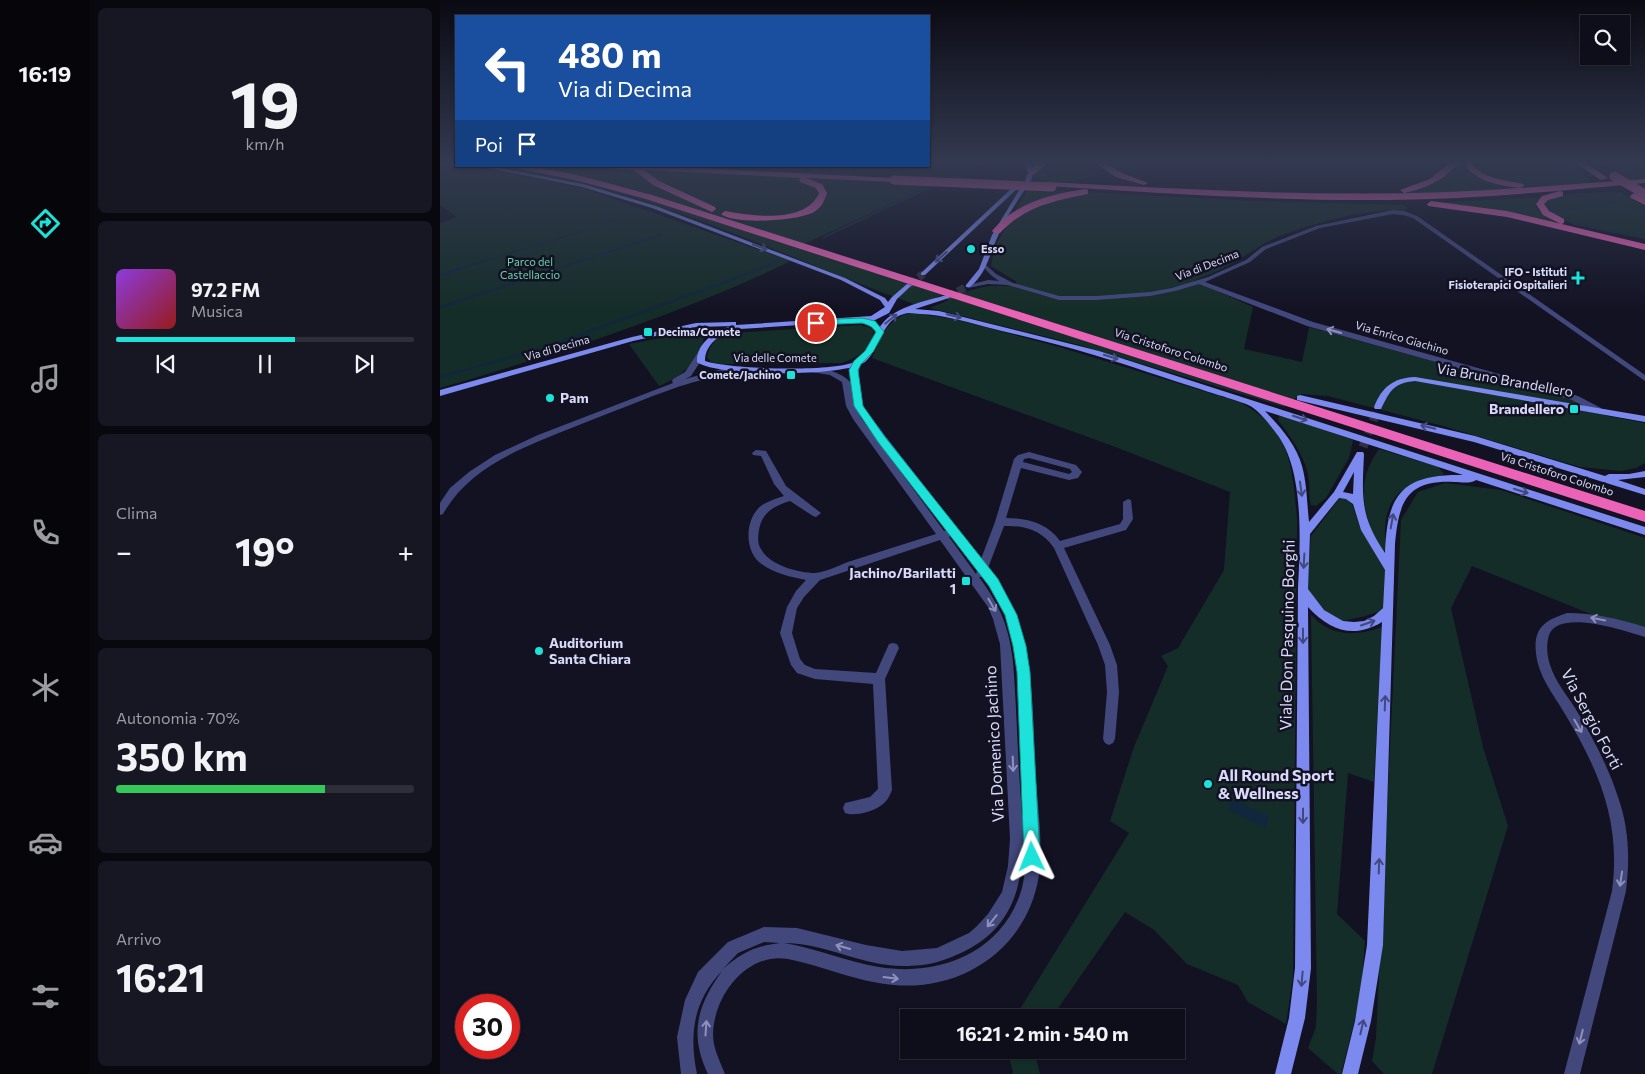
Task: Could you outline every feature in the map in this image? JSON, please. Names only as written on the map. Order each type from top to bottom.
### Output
[{"type":"highway","name":"Via Cristoforo Colombo","points":[[692,211],[1645,517]]},
{"type":"highway","name":"Via Cristoforo Colombo","points":[[717,211],[773,231],[1645,508]]},
{"type":"highway","points":[[723,214],[754,218],[781,218],[807,211]]},
{"type":"highway","points":[[997,231],[1011,218],[1024,211]]},
{"type":"highway","points":[[1490,211],[1645,247]]},
{"type":"highway","points":[[1546,211],[1551,216],[1571,225],[1645,241]]},
{"type":"highway","points":[[1189,370],[1204,387]]},
{"type":"main road","points":[[669,211],[843,279],[883,299],[888,307],[894,298],[909,285]]},
{"type":"main road","points":[[923,274],[991,211]]},
{"type":"main road","points":[[968,286],[979,276],[985,266],[988,250],[1009,211]]},
{"type":"main road","points":[[857,363],[867,355],[889,319],[947,297]]},
{"type":"main road","name":"Via di Decima","points":[[682,329],[704,332],[710,340],[716,334],[725,330],[757,326],[854,320],[876,316],[884,312],[888,307]]},
{"type":"main road","name":"Via Cristoforo Colombo","points":[[906,311],[920,310],[940,313],[1061,343],[1204,387],[1645,531]]},
{"type":"main road","name":"Via di Decima","points":[[440,393],[606,346],[682,329],[714,324],[757,326]]},
{"type":"main road","points":[[710,340],[700,360],[705,365],[729,369]]},
{"type":"main road","name":"Via delle Comete","points":[[729,369],[836,368],[857,363]]},
{"type":"main road","name":"Via Bruno Brandellero","points":[[1378,407],[1390,385],[1403,380],[1415,379],[1644,419]]},
{"type":"main road","name":"Via Cristoforo Colombo","points":[[1300,398],[1467,437],[1645,492]]},
{"type":"main road","points":[[1253,403],[1273,423],[1294,456],[1298,472],[1306,534]]},
{"type":"main road","name":"Viale Don Pasquino Borghi","points":[[1283,1074],[1297,1018],[1303,968],[1303,588],[1306,534],[1337,494],[1362,450],[1358,503],[1364,528],[1390,569]]},
{"type":"main road","points":[[1584,473],[1624,478],[1645,474]]},
{"type":"main road","points":[[1350,1074],[1363,1022],[1375,945],[1389,609],[1390,533],[1393,513],[1400,497],[1408,490],[1426,481],[1444,478],[1472,479],[1500,484]]},
{"type":"main road","points":[[1337,494],[1349,496],[1358,503]]},
{"type":"main road","points":[[1303,588],[1319,613],[1341,625],[1356,627],[1369,624],[1381,617],[1389,609]]},
{"type":"street","name":"Via di Decima","points":[[968,286],[988,282],[1011,284],[1056,297],[1073,298],[1154,294],[1200,282],[1248,261],[1264,248],[1300,232],[1364,217],[1404,212],[1419,220],[1645,379]]},
{"type":"street","name":"Via di Decima","points":[[985,266],[994,275],[1011,284]]},
{"type":"street","name":"Via Enrico Giachino","points":[[1200,282],[1300,320],[1576,398],[1598,410]]},
{"type":"street","name":"Via di Decima","points":[[854,320],[872,323],[880,332]]},
{"type":"street","name":"Via delle Comete","points":[[665,388],[686,375],[702,353]]},
{"type":"street","name":"Via Domenico Jachino","points":[[689,1074],[685,1045],[691,1007],[701,984],[717,960],[740,943],[763,935],[789,934],[901,960],[922,960],[943,956],[977,936],[988,926],[1005,902],[1011,884],[1016,839],[1012,736],[1007,662],[1002,628],[994,608],[947,534],[860,409],[857,402],[854,374],[857,363]]},
{"type":"street","name":"Via delle Comete","points":[[440,511],[462,481],[501,455],[665,388],[729,369]]},
{"type":"street","name":"Via Domenico Jachino","points":[[717,1074],[711,1064],[706,1048],[708,1013],[725,979],[742,963],[767,951],[787,950],[868,974],[903,979],[930,976],[954,970],[978,959],[996,944],[1022,906],[1031,875],[1032,846],[1023,672],[1017,634],[1003,598],[983,569],[947,534],[857,419],[850,403],[846,381],[832,374],[807,369]]},
{"type":"street","points":[[756,453],[764,454],[780,485],[792,497],[816,513]]},
{"type":"street","points":[[975,580],[983,569],[1000,522],[1018,464],[1021,456],[1027,454],[1073,467],[1077,472],[1075,476],[1069,477],[1018,464]]},
{"type":"street","points":[[792,497],[765,507],[754,529],[754,544],[762,559],[773,567],[794,575],[816,578],[947,534]]},
{"type":"street","points":[[1058,546],[1122,527],[1128,519],[1128,502]]},
{"type":"street","points":[[1000,522],[1018,522],[1044,529],[1050,533],[1058,546],[1104,645],[1111,665],[1113,692],[1110,739]]},
{"type":"street","points":[[816,578],[797,598],[788,618],[787,637],[798,665],[806,672],[815,674],[879,679]]},
{"type":"street","name":"Via Sergio Forti","points":[[1572,1074],[1620,885],[1622,847],[1619,821],[1610,792],[1587,742],[1547,672],[1542,657],[1541,642],[1543,634],[1551,624],[1574,617],[1598,618],[1645,632]]},
{"type":"street","points":[[850,808],[875,802],[882,797],[885,790],[879,679],[893,648]]},
{"type":"street","points":[[1012,736],[1027,736]]},
{"type":"green space","name":"Parco del Castellaccio","points":[[449,211],[648,211],[791,261],[706,299],[618,332],[440,388],[440,223],[457,217]]},
{"type":"green space","points":[[673,211],[875,211],[804,244],[951,291],[931,300],[914,304]]},
{"type":"green space","points":[[1015,211],[1382,211],[1334,219],[1295,230],[1265,243],[1221,269],[1194,281],[1253,307],[1244,349],[1302,362],[1309,327],[1573,400],[1607,416],[1645,423],[1645,463],[1636,468],[1621,471],[1580,467],[1443,426],[1328,396],[1301,394],[1284,407],[1076,344],[930,308],[974,289],[990,286],[1007,286],[1017,282],[991,266],[994,248]]},
{"type":"green space","points":[[1479,211],[1539,211],[1567,226]]},
{"type":"green space","points":[[1645,211],[1645,239],[1575,225],[1548,212]]},
{"type":"green space","name":"All Round Sport & Wellness","points":[[911,313],[954,319],[1059,347],[1239,402],[1256,412],[1279,436],[1286,450],[1290,465],[1297,518],[1293,976],[1286,1024],[1248,1002],[1238,985],[1187,964],[1154,930],[1125,912],[1058,1009],[1020,1009],[1129,833],[1110,821],[1134,747],[1168,666],[1161,656],[1178,648],[1224,570],[1230,492],[1118,448],[872,358],[890,324]]},
{"type":"green space","points":[[861,325],[873,329],[873,335],[868,347],[852,359],[841,363],[721,364],[711,362],[707,357],[714,342],[729,333]]},
{"type":"green space","points":[[693,332],[704,336],[699,353],[682,373],[659,386],[629,344]]},
{"type":"green space","points":[[1279,416],[1287,417],[1353,440],[1349,458],[1326,498],[1316,506],[1311,505],[1310,502],[1308,473],[1302,457],[1278,420]]},
{"type":"green space","points":[[1379,449],[1438,467],[1444,474],[1410,485],[1394,498],[1385,526],[1386,549],[1384,551],[1377,544],[1372,534],[1364,496],[1365,478],[1368,468]]},
{"type":"green space","points":[[1445,483],[1501,490],[1645,538],[1645,636],[1472,566],[1451,608],[1483,747],[1508,826],[1432,1074],[1384,1074],[1372,1061],[1376,1038],[1401,520],[1418,492]]},
{"type":"green space","points":[[1346,498],[1352,504],[1359,525],[1385,571],[1383,607],[1378,612],[1343,621],[1317,606],[1307,589],[1311,536],[1339,499]]},
{"type":"green space","points":[[1311,615],[1330,629],[1344,633],[1359,633],[1382,627],[1374,782],[1348,773],[1337,914],[1365,941],[1361,995],[1341,1074],[1338,1074],[1308,1048],[1316,1027],[1317,1001]]},
{"type":"green space","points":[[1009,1059],[1036,1059],[1040,1074],[1012,1074]]},
{"type":"water","points":[[1232,799],[1269,816],[1266,828],[1228,810]]},
{"type":"waterway","points":[[824,237],[879,211]]},
{"type":"waterway","points":[[1550,212],[1556,211]]},
{"type":"waterway","points":[[1637,211],[1645,216]]},
{"type":"waterway","points":[[1561,219],[1613,232],[1645,235]]},
{"type":"waterway","points":[[599,225],[616,220]]},
{"type":"waterway","points":[[456,270],[592,228]]},
{"type":"waterway","points":[[553,270],[661,235]]},
{"type":"waterway","points":[[757,270],[778,260]]},
{"type":"waterway","points":[[440,275],[460,269]]},
{"type":"waterway","points":[[440,307],[557,269]]},
{"type":"waterway","points":[[440,377],[544,348],[760,269]]},
{"type":"tunnel","points":[[909,285],[923,274]]},
{"type":"tunnel","points":[[947,297],[968,286]]},
{"type":"tunnel","points":[[1363,447],[1378,407]]},
{"type":"place","name":"Esso","points":[[971,249]]},
{"type":"place","name":"IFO - Istituti Fisioterapici Ospitalieri","points":[[1578,278]]},
{"type":"place","name":"Decima/Comete","points":[[648,332]]},
{"type":"place","name":"Comete/Jachino","points":[[791,375]]},
{"type":"place","name":"Pam","points":[[550,398]]},
{"type":"place","name":"Brandellero","points":[[1574,409]]},
{"type":"place","name":"Jachino/Barilatti 1","points":[[966,581]]},
{"type":"place","name":"Auditorium Santa Chiara","points":[[539,651]]},
{"type":"place","name":"All Round Sport & Wellness","points":[[1208,784]]},
{"type":"route","points":[[816,323],[854,320],[872,323],[878,328],[880,332],[869,352],[857,363],[854,370],[857,402],[882,439],[994,583],[1011,615],[1020,646],[1023,672],[1032,857]]}]
